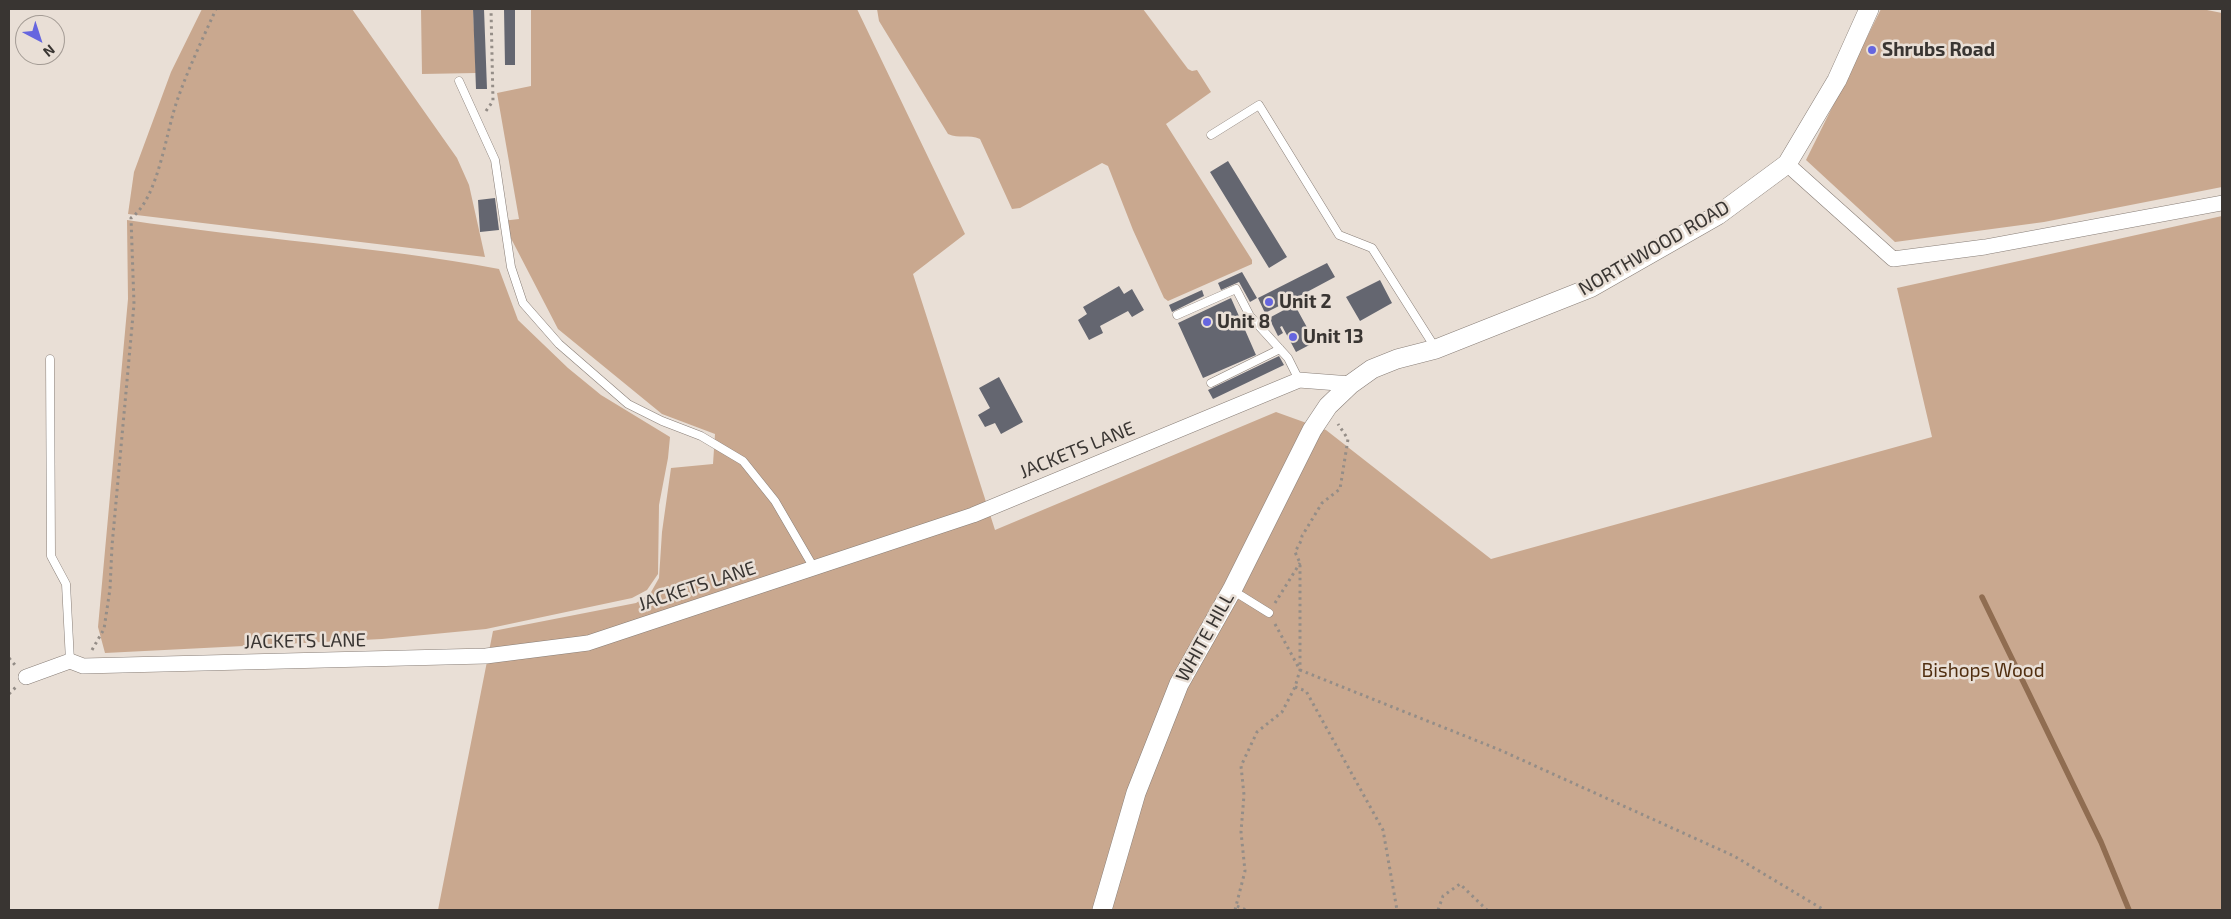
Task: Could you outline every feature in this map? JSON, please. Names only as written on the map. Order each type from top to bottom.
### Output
[{"type":"street","name":"NORTHWOOD ROAD","points":[[1351,384],[1372,369],[1397,359],[1436,349],[1590,288],[1718,214],[1787,164],[1837,80],[1869,9]]},
{"type":"street","points":[[1787,164],[1893,259],[1985,247],[2222,203]]},
{"type":"street","name":"JACKETS LANE","points":[[26,677],[76,664],[486,656],[588,643],[973,515],[1299,380],[1351,384]]},
{"type":"street","name":"WHITE HILL","points":[[1102,910],[1136,793],[1179,684],[1232,590],[1312,430],[1324,412],[1351,384]]},
{"type":"lane","points":[[459,81],[495,160],[511,266],[523,303],[559,344],[628,404],[662,421],[701,436],[743,461],[775,501],[814,568]]},
{"type":"lane","points":[[1211,135],[1259,105],[1339,234],[1372,248],[1436,349]]},
{"type":"lane","points":[[1177,316],[1236,289],[1250,316],[1288,358],[1299,380]]},
{"type":"lane","points":[[1211,383],[1280,349]]},
{"type":"lane","points":[[50,359],[51,556],[66,584],[76,664]]},
{"type":"lane","points":[[1232,590],[1269,613]]},
{"type":"path","points":[[76,664],[104,629],[110,589],[112,546],[134,304],[131,218],[140,212],[152,188],[178,98],[216,9]]},
{"type":"path","points":[[478,122],[493,101],[491,9]]},
{"type":"path","points":[[1246,910],[1236,908],[1245,871],[1242,832],[1244,795],[1241,766],[1257,732],[1282,712],[1295,687],[1300,670],[1300,563],[1295,552],[1302,541],[1302,536],[1322,503],[1340,489],[1342,481],[1348,439],[1335,420],[1324,412]]},
{"type":"path","points":[[1300,563],[1269,613],[1300,670],[1500,750],[1734,856],[1824,910]]},
{"type":"path","points":[[1295,687],[1306,691],[1383,830],[1397,910]]},
{"type":"path","points":[[1438,910],[1443,896],[1460,884],[1487,910]]},
{"type":"green space","points":[[202,9],[352,9],[457,158],[469,185],[485,257],[128,214],[134,172],[171,72]]},
{"type":"green space","points":[[421,9],[473,9],[476,73],[422,74]]},
{"type":"green space","name":"Bishops Wood","points":[[531,9],[857,9],[965,234],[913,274],[995,530],[1276,412],[1326,430],[1491,559],[1932,437],[1897,288],[2222,216],[2222,910],[438,910],[493,631],[636,603],[650,594],[659,578],[662,532],[671,468],[713,464],[715,434],[662,414],[558,329],[502,221],[519,219],[497,93],[531,86]]},
{"type":"green space","points":[[877,9],[1143,9],[1188,69],[1192,71],[1197,70],[1211,92],[1166,124],[1252,260],[1252,264],[1168,301],[1164,298],[1133,230],[1108,166],[1102,163],[1020,208],[1012,209],[980,139],[948,134],[879,21]]},
{"type":"green space","points":[[1881,9],[2202,9],[2222,13],[2222,187],[2044,222],[1895,242],[1806,160]]},
{"type":"green space","points":[[127,220],[406,254],[499,269],[518,320],[568,368],[601,395],[670,437],[659,505],[658,574],[647,590],[632,598],[486,629],[382,639],[105,653],[98,627],[128,299]]},
{"type":"building","points":[[473,9],[484,9],[487,89],[476,89]]},
{"type":"building","points":[[504,9],[515,9],[515,65],[505,65]]},
{"type":"building","points":[[1228,161],[1287,257],[1269,268],[1210,172]]},
{"type":"building","points":[[495,198],[499,230],[480,232],[478,200]]},
{"type":"building","points":[[1327,263],[1335,277],[1292,300],[1315,342],[1296,352],[1282,326],[1280,327],[1283,333],[1278,336],[1269,318],[1284,310],[1281,305],[1265,313],[1258,298]]},
{"type":"building","points":[[1242,272],[1257,298],[1250,302],[1239,282],[1221,290],[1218,283]]},
{"type":"building","points":[[1380,280],[1392,303],[1360,321],[1346,297]]},
{"type":"building","points":[[1119,286],[1124,294],[1132,289],[1144,310],[1132,317],[1128,311],[1100,326],[1103,333],[1089,340],[1078,320],[1087,314],[1083,307]]},
{"type":"building","points":[[1202,290],[1204,296],[1172,312],[1169,305]]},
{"type":"building","points":[[1231,298],[1256,355],[1203,378],[1178,323]]},
{"type":"building","points":[[1279,356],[1284,365],[1213,399],[1208,390]]},
{"type":"building","points":[[999,377],[1023,422],[1001,434],[995,423],[985,427],[978,415],[990,408],[979,388]]},
{"type":"waterway","points":[[1982,597],[2101,842],[2129,910]]},
{"type":"place","name":"Shrubs Road","points":[[1872,50]]},
{"type":"place","name":"Unit 2","points":[[1269,302]]},
{"type":"place","name":"Unit 8","points":[[1207,322]]},
{"type":"place","name":"Unit 13","points":[[1293,337]]}]
